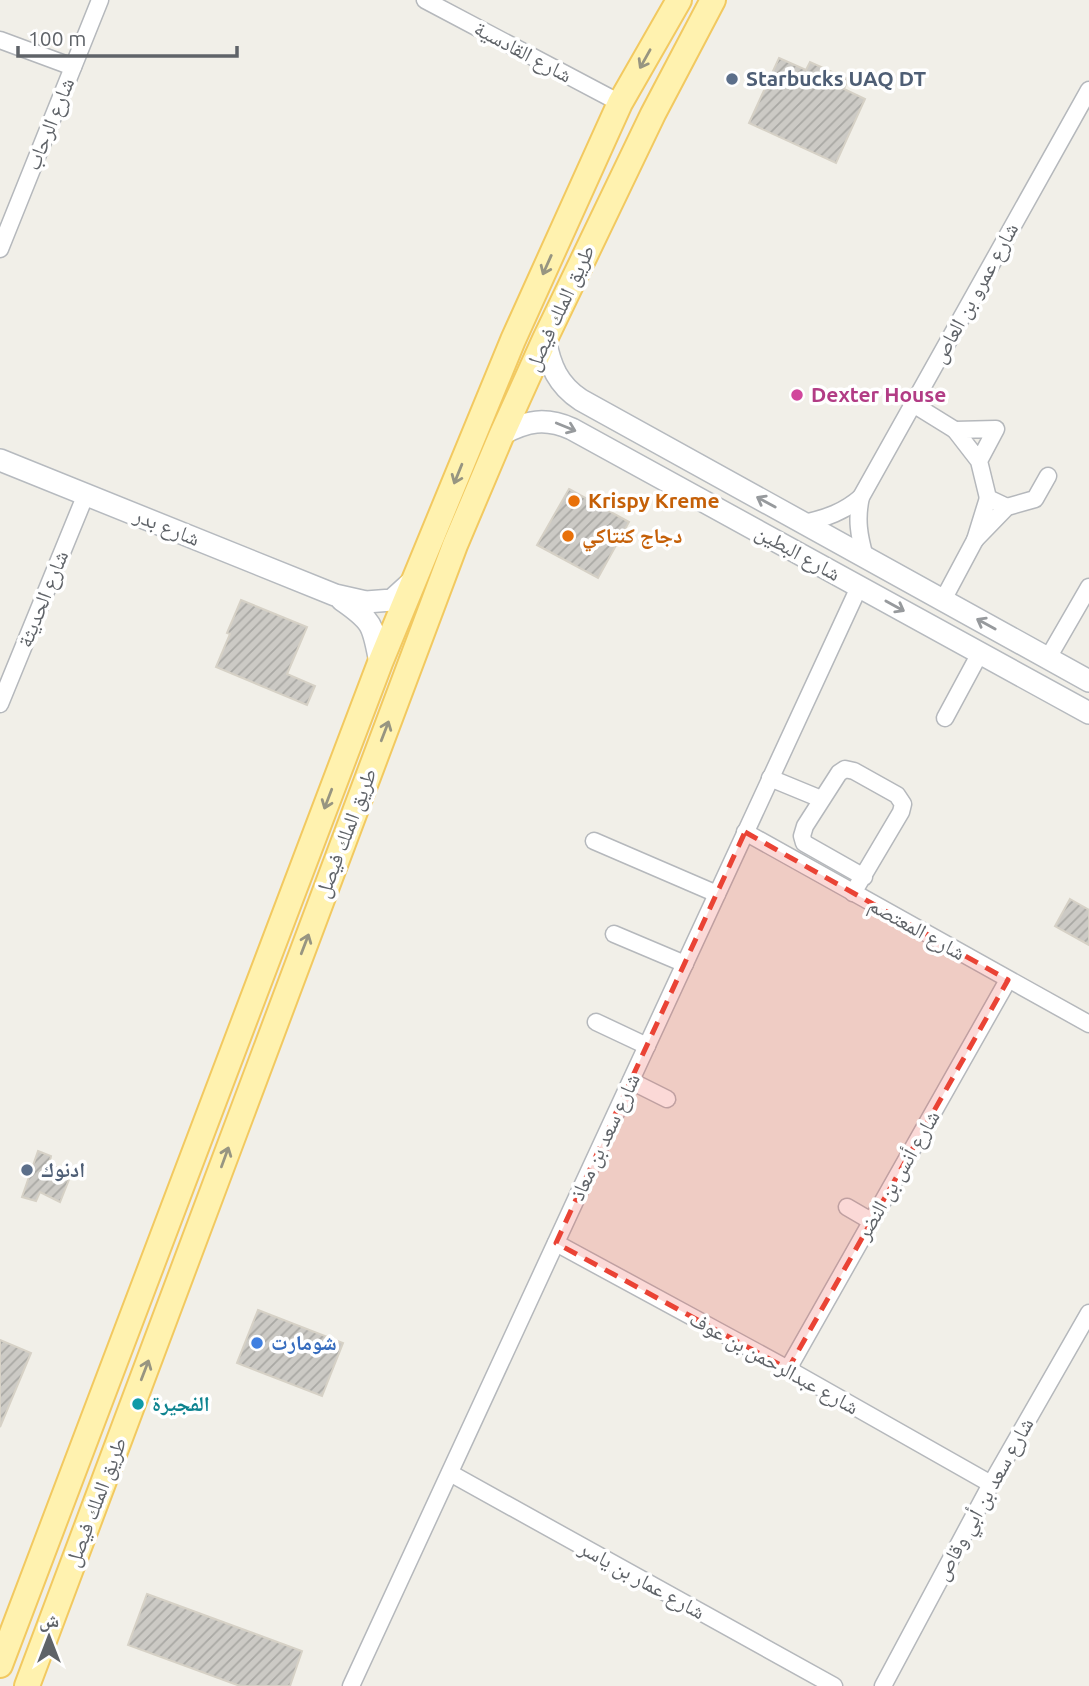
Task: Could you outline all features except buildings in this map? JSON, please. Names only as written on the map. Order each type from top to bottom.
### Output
[{"type":"main road","name":"طريق الملك فيصل","points":[[0,1665],[380,663],[513,340],[620,103],[678,0]]},
{"type":"main road","name":"طريق الملك فيصل","points":[[27,1686],[455,545],[545,339],[653,114],[713,0]]},
{"type":"street","name":"شارع الرحاب","points":[[0,249],[100,0]]},
{"type":"street","name":"شارع القادسية","points":[[425,0],[620,103]]},
{"type":"street","points":[[0,40],[73,67]]},
{"type":"street","name":"شارع عمرو بن العاص","points":[[804,523],[832,516],[861,497],[1089,90]]},
{"type":"street","name":"شارع البطين","points":[[545,339],[550,362],[559,380],[581,400],[1089,681]]},
{"type":"street","points":[[913,404],[955,430],[979,461],[988,498],[975,540],[943,600]]},
{"type":"street","name":"شارع البطين","points":[[502,434],[532,422],[552,422],[572,429],[1089,713]]},
{"type":"street","points":[[955,430],[996,429],[979,461]]},
{"type":"street","points":[[642,467],[649,455],[666,447]]},
{"type":"street","name":"شارع بدر","points":[[0,460],[335,594],[366,602],[392,600],[415,578]]},
{"type":"street","points":[[975,540],[1007,508],[1035,499],[1048,476]]},
{"type":"street","name":"شارع الحديثة","points":[[0,704],[86,494]]},
{"type":"street","name":"شارع عمرو بن العاص","points":[[861,497],[858,523],[865,557]]},
{"type":"street","points":[[988,498],[1007,508]]},
{"type":"street","name":"شارع سعد بن معاذ","points":[[351,1686],[859,587]]},
{"type":"street","points":[[1048,658],[1089,587]]},
{"type":"street","name":"شارع بدر","points":[[335,594],[362,613],[374,629],[380,663]]},
{"type":"street","points":[[945,718],[980,653],[1003,650],[1015,640]]},
{"type":"street","points":[[853,893],[864,877],[901,812],[903,804],[897,795],[854,771],[845,769],[839,773],[821,799],[802,836],[804,842],[864,877]]},
{"type":"street","points":[[770,778],[821,799]]},
{"type":"street","name":"شارع المعتصم","points":[[745,832],[1089,1024]]},
{"type":"street","points":[[594,841],[717,894]]},
{"type":"street","points":[[614,933],[685,964]]},
{"type":"street","name":"شارع أنس بن النضر","points":[[788,1369],[1008,980]]},
{"type":"street","points":[[596,1022],[647,1046]]},
{"type":"street","points":[[631,1081],[667,1099]]},
{"type":"street","points":[[847,1207],[872,1221]]},
{"type":"street","name":"شارع عبدالرحمن بن عوف","points":[[556,1243],[788,1369],[991,1484]]},
{"type":"street","name":"شارع سعد بن أبي وقاص","points":[[883,1686],[991,1484],[1089,1313]]},
{"type":"street","name":"شارع عمار بن ياسر","points":[[450,1473],[834,1686]]},
{"type":"highlighted area","points":[[745,832],[1008,980],[788,1369],[556,1243]]},
{"type":"place","name":"Starbucks UAQ DT","points":[[732,79]]},
{"type":"place","name":"Dexter House","points":[[797,395]]},
{"type":"place","name":"Krispy Kreme","points":[[574,501]]},
{"type":"place","name":"دجاج كنتاكي","points":[[568,536]]},
{"type":"place","name":"ادنوك","points":[[27,1170]]},
{"type":"place","name":"شومارت","points":[[257,1343]]},
{"type":"place","name":"الفجيرة","points":[[138,1404]]}]
